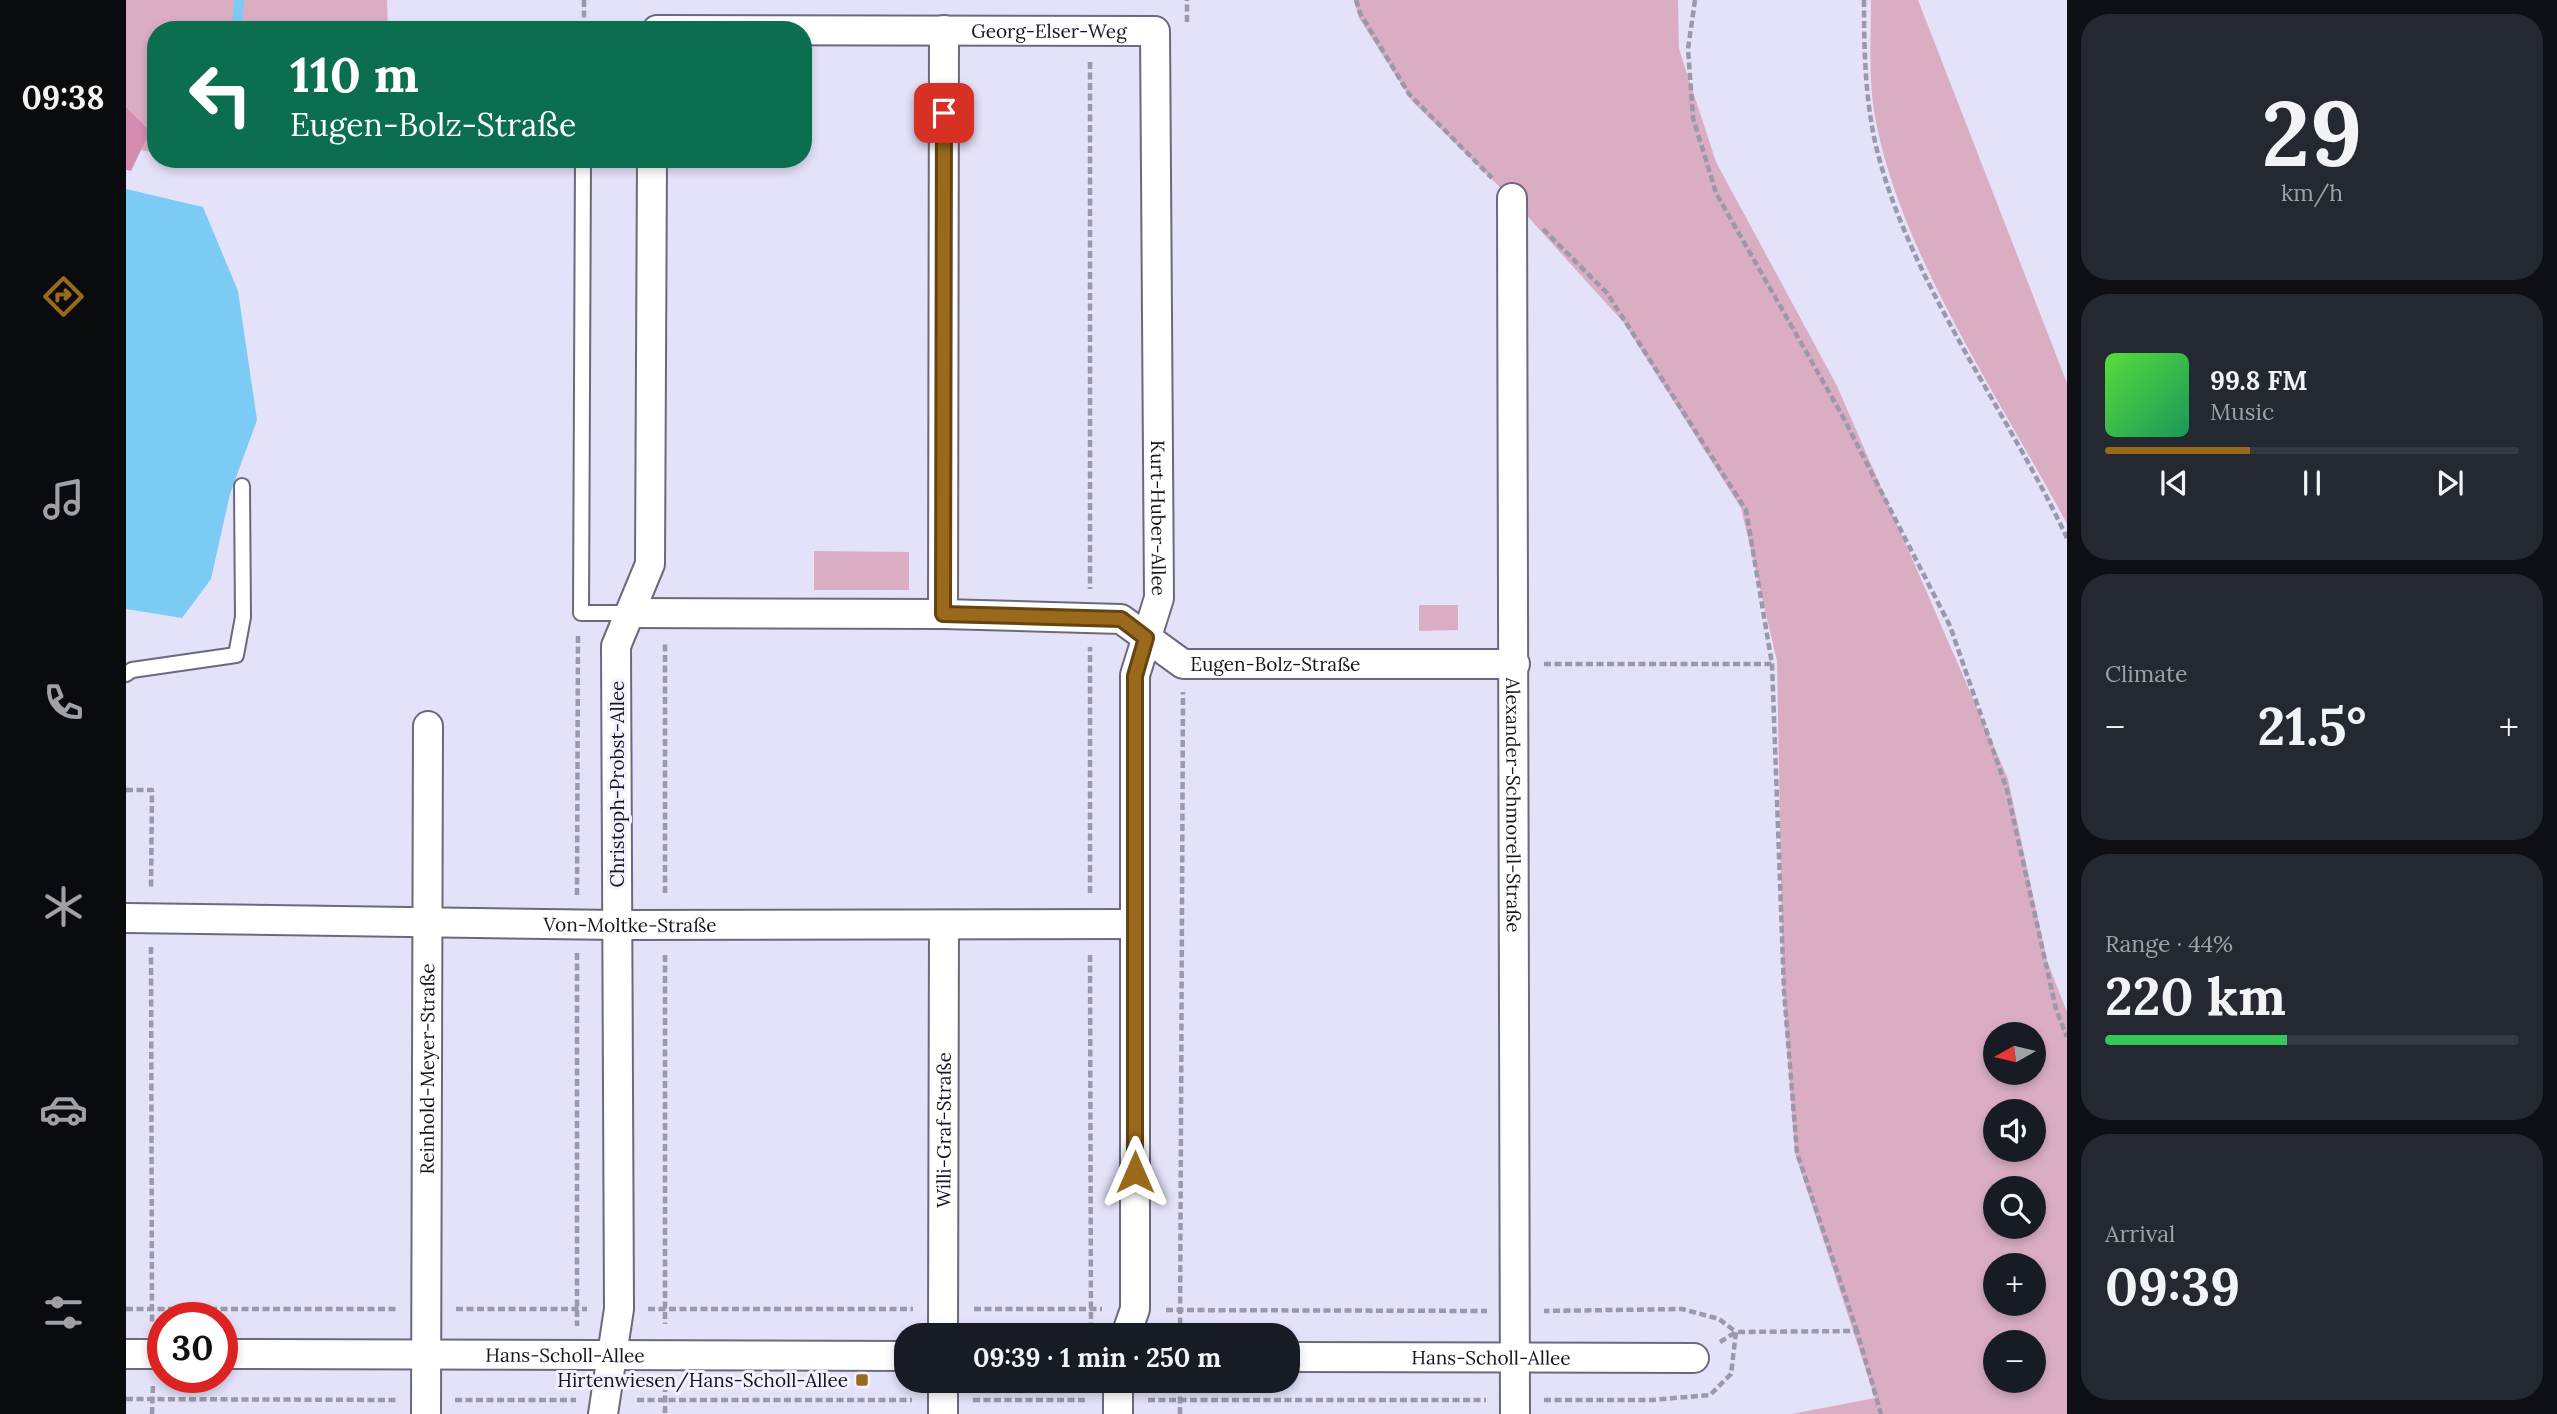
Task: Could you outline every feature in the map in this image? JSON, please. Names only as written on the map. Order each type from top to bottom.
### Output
[{"type":"street","name":"Georg-Elser-Weg","points":[[812,30],[1155,31]]},
{"type":"street","name":"Georg-Elser-Weg","points":[[943,614],[944,30]]},
{"type":"street","name":"Kurt-Huber-Allee","points":[[1130,1323],[1135,1309],[1135,676],[1159,598],[1155,31]]},
{"type":"street","name":"Christoph-Probst-Allee","points":[[603,1414],[620,1309],[616,646],[632,613],[650,564],[652,168]]},
{"type":"street","name":"Alexander-Schmorell-Straße","points":[[1512,198],[1515,664],[1514,1414]]},
{"type":"street","name":"Eugen-Bolz-Straße","points":[[632,613],[943,614],[1121,619],[1183,664],[1515,664]]},
{"type":"street","name":"Reinhold-Meyer-Straße","points":[[426,1414],[428,726]]},
{"type":"street","name":"Von-Moltke-Straße","points":[[138,918],[618,925],[1135,925]]},
{"type":"street","name":"Willi-Graf-Straße","points":[[943,1323],[944,925]]},
{"type":"street","name":"Hans-Scholl-Allee","points":[[238,1354],[894,1356]]},
{"type":"street","name":"Hans-Scholl-Allee","points":[[1300,1357],[1694,1358]]},
{"type":"street","points":[[943,1393],[943,1414]]},
{"type":"street","points":[[1118,1393],[1118,1414]]},
{"type":"lane","points":[[583,168],[580,613],[632,613]]},
{"type":"lane","points":[[126,674],[132,670],[236,655],[243,617],[242,486]]},
{"type":"path","points":[[584,0],[584,21]]},
{"type":"path","points":[[1356,0],[1360,13],[1409,94],[1606,293],[1746,510],[1772,664],[1783,991],[1797,1153],[1857,1331],[1881,1414]]},
{"type":"path","points":[[1695,0],[1689,49],[1693,118],[1716,193],[1842,415],[1950,626],[2007,790],[2056,1009],[2067,1037]]},
{"type":"path","points":[[1864,0],[1864,66],[1870,121],[1894,202],[1927,277],[2044,489],[2067,538]]},
{"type":"path","points":[[1090,30],[1091,1323]]},
{"type":"path","points":[[577,1414],[577,642],[580,613]]},
{"type":"path","points":[[665,613],[665,1414]]},
{"type":"path","points":[[1515,664],[1772,664]]},
{"type":"path","points":[[126,790],[152,790],[138,918],[147,1354]]},
{"type":"path","points":[[1694,1358],[1736,1332],[1857,1331]]},
{"type":"path","points":[[150,1393],[152,1414]]},
{"type":"path","points":[[1180,1393],[1180,1414]]},
{"type":"shaded area","points":[[126,0],[387,0],[388,21],[147,21],[147,151],[126,147]]},
{"type":"shaded area","points":[[1354,0],[1678,0],[1679,49],[1716,162],[1837,386],[2008,779],[2047,961],[2067,1012],[2067,1414],[1792,1414],[1875,1398],[1795,1153],[1783,990],[1777,661],[1741,508],[1624,323],[1510,197],[1412,101],[1359,18]]},
{"type":"shaded area","points":[[1871,0],[1918,0],[2067,383],[2067,524],[1957,328],[1908,225],[1889,174],[1873,107],[1870,61]]},
{"type":"shaded area","points":[[126,107],[147,128],[147,137],[131,171],[126,170]]},
{"type":"shaded area","points":[[814,551],[909,552],[909,590],[814,590]]},
{"type":"shaded area","points":[[1419,605],[1458,605],[1458,630],[1419,631]]},
{"type":"water","points":[[126,189],[203,207],[238,291],[257,420],[230,494],[211,579],[182,618],[126,609]]},
{"type":"waterway","points":[[238,21],[239,0]]},
{"type":"place","name":"Hirtenwiesen/Hans-Scholl-Allee","points":[[862,1380]]},
{"type":"route","points":[[944,113],[943,614],[1121,619],[1146,638],[1135,676],[1135,1172]]}]
